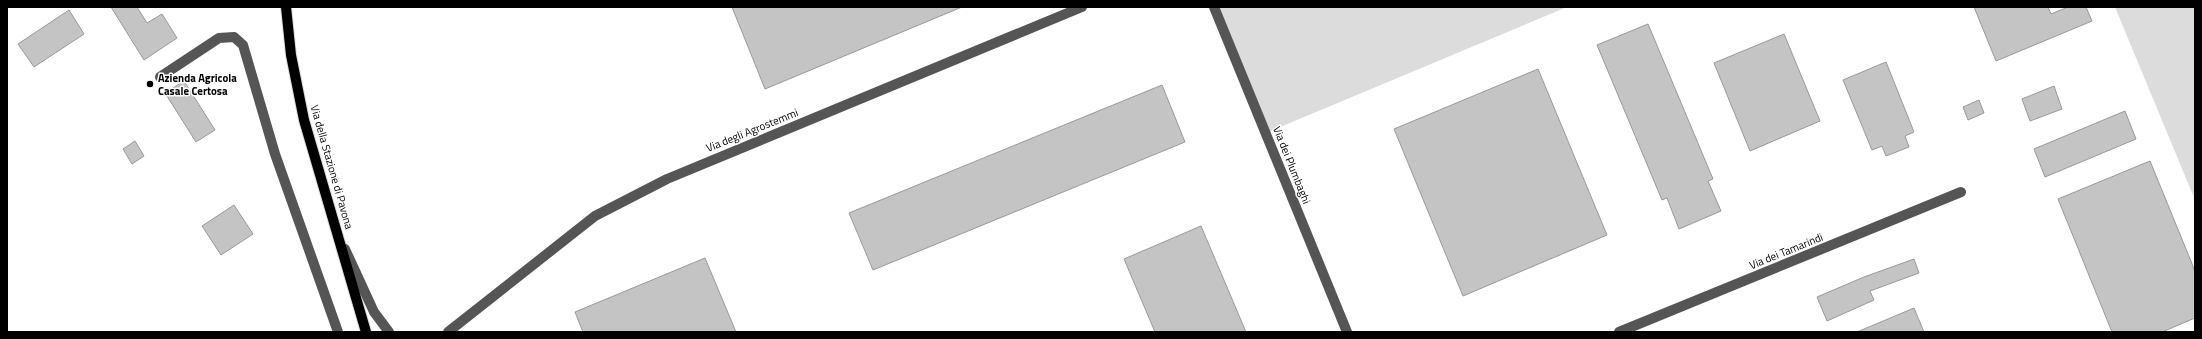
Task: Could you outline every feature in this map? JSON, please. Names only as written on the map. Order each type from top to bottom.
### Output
[{"type":"main road","name":"Via della Stazione di Pavona","points":[[286,7],[290,44],[303,114],[366,332]]},
{"type":"street","name":"Via degli Agrostemmi","points":[[448,332],[595,216],[660,182],[1082,7]]},
{"type":"street","name":"Via dei Plumbaghi","points":[[1214,7],[1347,332]]},
{"type":"street","points":[[160,77],[219,38],[234,37],[243,45],[275,154],[338,332]]},
{"type":"street","name":"Via dei Tamarindi","points":[[1620,332],[1961,192]]},
{"type":"street","points":[[341,242],[374,312],[389,332]]},
{"type":"street","name":"Via degli Agrostemmi","points":[[442,332],[459,324]]},
{"type":"shaded area","points":[[1214,7],[1567,7],[1266,133]]},
{"type":"shaded area","points":[[2115,7],[2195,7],[2195,200]]},
{"type":"building","points":[[111,7],[137,7],[147,23],[162,14],[177,38],[144,60]]},
{"type":"building","points":[[732,7],[962,7],[765,89]]},
{"type":"building","points":[[1974,7],[2048,7],[2051,14],[2068,7],[2086,7],[2092,21],[1996,61]]},
{"type":"building","points":[[69,10],[84,34],[34,67],[18,44]]},
{"type":"building","points":[[1648,24],[1713,179],[1708,181],[1721,211],[1679,229],[1667,198],[1662,200],[1597,45]]},
{"type":"building","points":[[1784,34],[1820,121],[1750,151],[1714,63]]},
{"type":"building","points":[[1886,62],[1914,132],[1905,136],[1909,147],[1886,156],[1882,146],[1872,150],[1843,80]]},
{"type":"building","points":[[1538,69],[1607,235],[1463,296],[1394,129]]},
{"type":"building","points":[[184,81],[215,130],[196,142],[165,93]]},
{"type":"building","points":[[1162,85],[1185,142],[873,270],[849,213]]},
{"type":"building","points":[[2054,86],[2062,109],[2030,121],[2022,99]]},
{"type":"building","points":[[1979,100],[1984,113],[1968,120],[1963,107]]},
{"type":"building","points":[[2125,111],[2136,139],[2045,177],[2034,149]]},
{"type":"building","points":[[135,141],[144,156],[132,164],[123,149]]},
{"type":"building","points":[[2150,161],[2195,271],[2195,318],[2162,332],[2112,332],[2058,199]]},
{"type":"building","points":[[234,205],[253,234],[221,255],[202,226]]},
{"type":"building","points":[[1201,226],[1246,332],[1155,332],[1124,259]]},
{"type":"building","points":[[705,258],[736,332],[583,332],[575,312]]},
{"type":"building","points":[[1914,259],[1919,273],[1870,291],[1874,300],[1827,321],[1817,297],[1864,277]]},
{"type":"building","points":[[1914,308],[1924,332],[1857,332]]},
{"type":"place","name":"Azienda Agricola Casale Certosa","points":[[150,84]]}]
